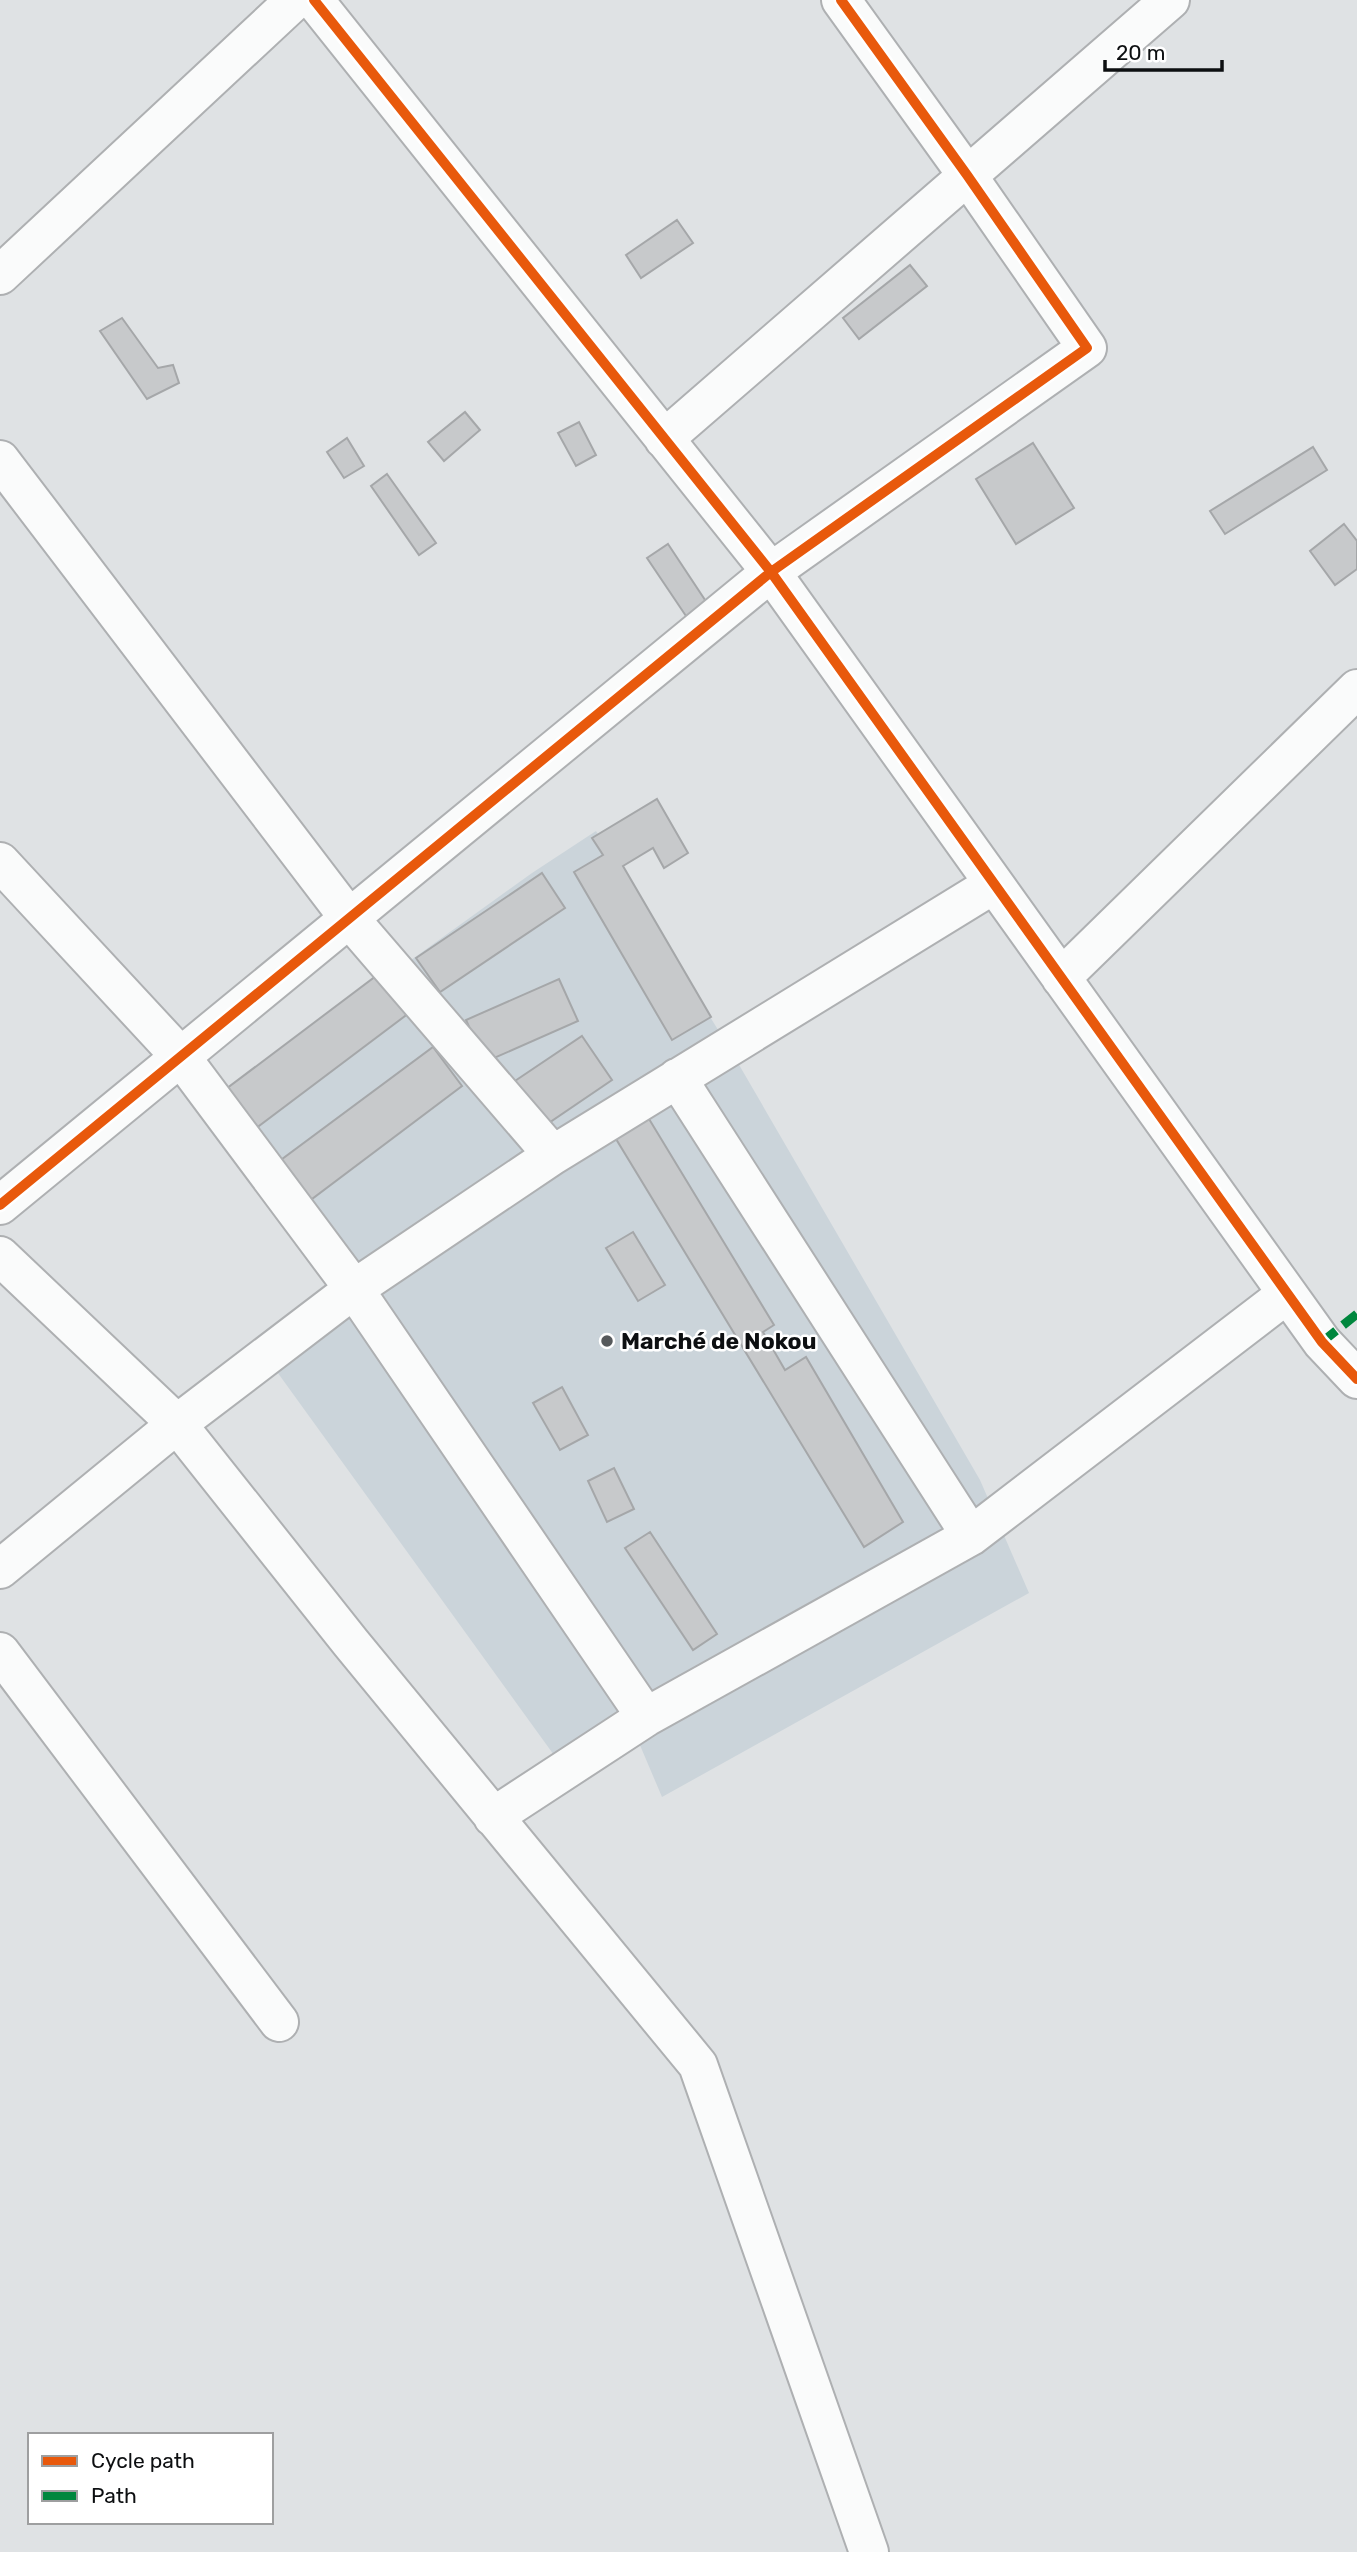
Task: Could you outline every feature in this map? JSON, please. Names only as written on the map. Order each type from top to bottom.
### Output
[{"type":"street","points":[[0,275],[295,0]]},
{"type":"street","points":[[314,0],[771,572],[1287,1294],[1322,1342],[1357,1379]]},
{"type":"street","points":[[0,1205],[771,572],[1087,348],[841,0]]},
{"type":"street","points":[[664,439],[1170,0]]},
{"type":"street","points":[[0,460],[349,918],[553,1155]]},
{"type":"street","points":[[1061,978],[1357,689]]},
{"type":"street","points":[[0,862],[181,1057],[354,1289],[646,1717]]},
{"type":"street","points":[[0,1569],[177,1424],[354,1289],[553,1155],[994,884]]},
{"type":"street","points":[[677,1078],[971,1536]]},
{"type":"street","points":[[0,1256],[177,1424],[342,1633],[698,2065],[869,2552]]},
{"type":"street","points":[[494,1818],[646,1717],[971,1536],[1287,1294]]},
{"type":"street","points":[[0,1652],[279,2022]]},
{"type":"shaded area","name":"Marché de Nokou","points":[[596,831],[731,1051],[980,1480],[1029,1593],[662,1797],[628,1717],[559,1762],[275,1369],[357,1312],[214,1102],[532,873]]},
{"type":"building","points":[[677,220],[693,243],[641,278],[626,255]]},
{"type":"building","points":[[910,265],[927,286],[859,339],[843,318]]},
{"type":"building","points":[[122,318],[158,368],[173,365],[179,383],[147,399],[100,331]]},
{"type":"building","points":[[465,412],[480,430],[444,461],[428,442]]},
{"type":"building","points":[[579,422],[596,455],[576,466],[558,433]]},
{"type":"building","points":[[347,438],[364,466],[344,478],[327,452]]},
{"type":"building","points":[[1033,443],[1074,508],[1016,544],[976,479]]},
{"type":"building","points":[[1313,447],[1327,470],[1225,534],[1210,511]]},
{"type":"building","points":[[387,474],[436,543],[419,555],[371,486]]},
{"type":"building","points":[[1344,524],[1357,541],[1357,569],[1335,585],[1310,551]]},
{"type":"building","points":[[668,544],[709,606],[688,619],[647,558]]},
{"type":"building","points":[[657,799],[688,853],[664,868],[653,848],[623,866],[711,1017],[672,1040],[574,872],[603,855],[592,838]]},
{"type":"building","points":[[542,873],[565,908],[440,992],[416,958]]},
{"type":"building","points":[[380,973],[409,1013],[243,1138],[214,1098]]},
{"type":"building","points":[[559,979],[578,1021],[485,1062],[466,1020]]},
{"type":"building","points":[[582,1036],[612,1080],[531,1135],[500,1091]]},
{"type":"building","points":[[433,1047],[462,1086],[292,1214],[262,1174]]},
{"type":"building","points":[[646,1114],[774,1325],[763,1332],[785,1370],[806,1357],[903,1522],[864,1547],[613,1134]]},
{"type":"building","points":[[633,1232],[665,1285],[638,1301],[606,1248]]},
{"type":"building","points":[[562,1387],[588,1435],[560,1450],[533,1403]]},
{"type":"building","points":[[614,1468],[634,1509],[607,1522],[588,1481]]},
{"type":"building","points":[[650,1532],[717,1634],[693,1650],[625,1548]]},
{"type":"marked path","points":[[1322,1342],[1357,1314]]},
{"type":"cycle path","points":[[314,0],[771,572],[1322,1342],[1357,1379]]},
{"type":"cycle path","points":[[0,1205],[771,572],[1087,348],[841,0]]},
{"type":"place","name":"Marché de Nokou","points":[[607,1341]]}]
